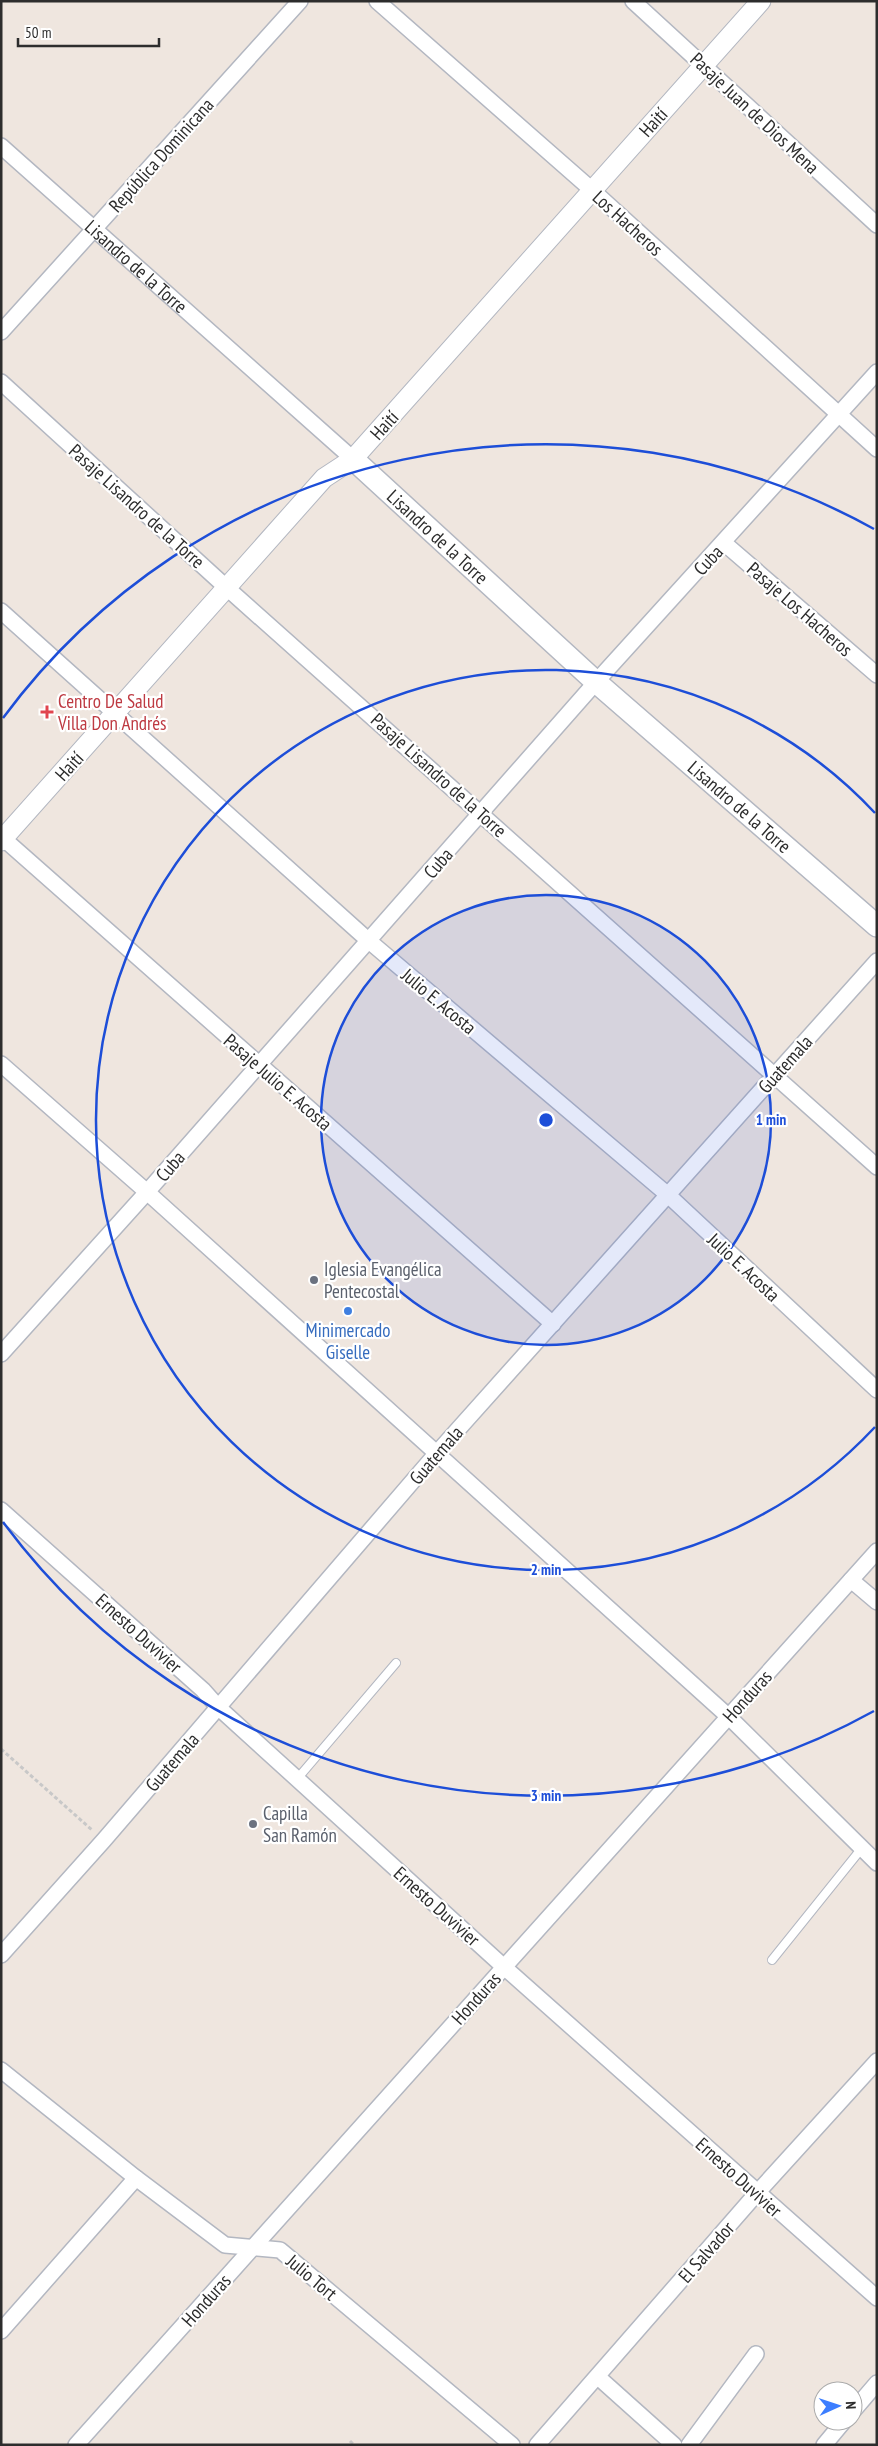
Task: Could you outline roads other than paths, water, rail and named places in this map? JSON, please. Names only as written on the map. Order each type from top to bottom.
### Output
[{"type":"main road","name":"Lisandro de la Torre","points":[[353,460],[596,682],[877,926]]},
{"type":"street","name":"República Dominicana","points":[[1,332],[300,1]]},
{"type":"street","name":"Los Hacheros","points":[[377,1],[592,190],[877,449]]},
{"type":"street","name":"Pasaje Juan de Dios Mena","points":[[633,1],[877,225]]},
{"type":"street","name":"Haití","points":[[2,840],[117,713],[324,478],[353,460],[761,1]]},
{"type":"street","name":"Lisandro de la Torre","points":[[1,146],[353,460]]},
{"type":"street","name":"Cuba","points":[[1,1354],[482,814],[596,682],[877,372]]},
{"type":"street","name":"Pasaje Lisandro de la Torre","points":[[1,382],[228,588],[877,1167]]},
{"type":"street","name":"Pasaje Los Hacheros","points":[[724,543],[877,675]]},
{"type":"street","name":"Julio E. Acosta","points":[[1,611],[117,713],[369,941],[668,1195],[877,1390]]},
{"type":"street","name":"Pasaje Julio E. Acosta","points":[[2,840],[553,1324]]},
{"type":"street","name":"Guatemala","points":[[1,1955],[219,1708],[436,1454],[877,961]]},
{"type":"street","points":[[1,1064],[147,1192],[728,1717],[877,1863]]},
{"type":"street","name":"Ernesto Duvivier","points":[[1,1510],[203,1690],[219,1708],[504,1967],[877,2298]]},
{"type":"street","name":"Honduras","points":[[76,2445],[877,1551]]},
{"type":"street","points":[[851,1580],[877,1602]]},
{"type":"street","name":"El Salvador","points":[[537,2445],[757,2193],[877,2061]]},
{"type":"street","name":"Julio Tort","points":[[1,2070],[136,2178],[225,2245],[280,2250],[512,2445]]},
{"type":"street","points":[[1,2331],[136,2178]]},
{"type":"street","points":[[689,2445],[756,2354]]},
{"type":"street","points":[[598,2377],[674,2445]]},
{"type":"street","points":[[863,2399],[877,2383]]},
{"type":"street","points":[[824,2445],[836,2431]]},
{"type":"lane","points":[[297,1779],[396,1663]]},
{"type":"lane","points":[[772,1960],[862,1848]]},
{"type":"place","name":"Centro De Salud Villa Don Andrés","points":[[47,712]]},
{"type":"place","name":"Iglesia Evangélica Pentecostal","points":[[314,1280]]},
{"type":"place","name":"Minimercado Giselle","points":[[348,1311]]},
{"type":"place","name":"Capilla San Ramón","points":[[253,1824]]}]
